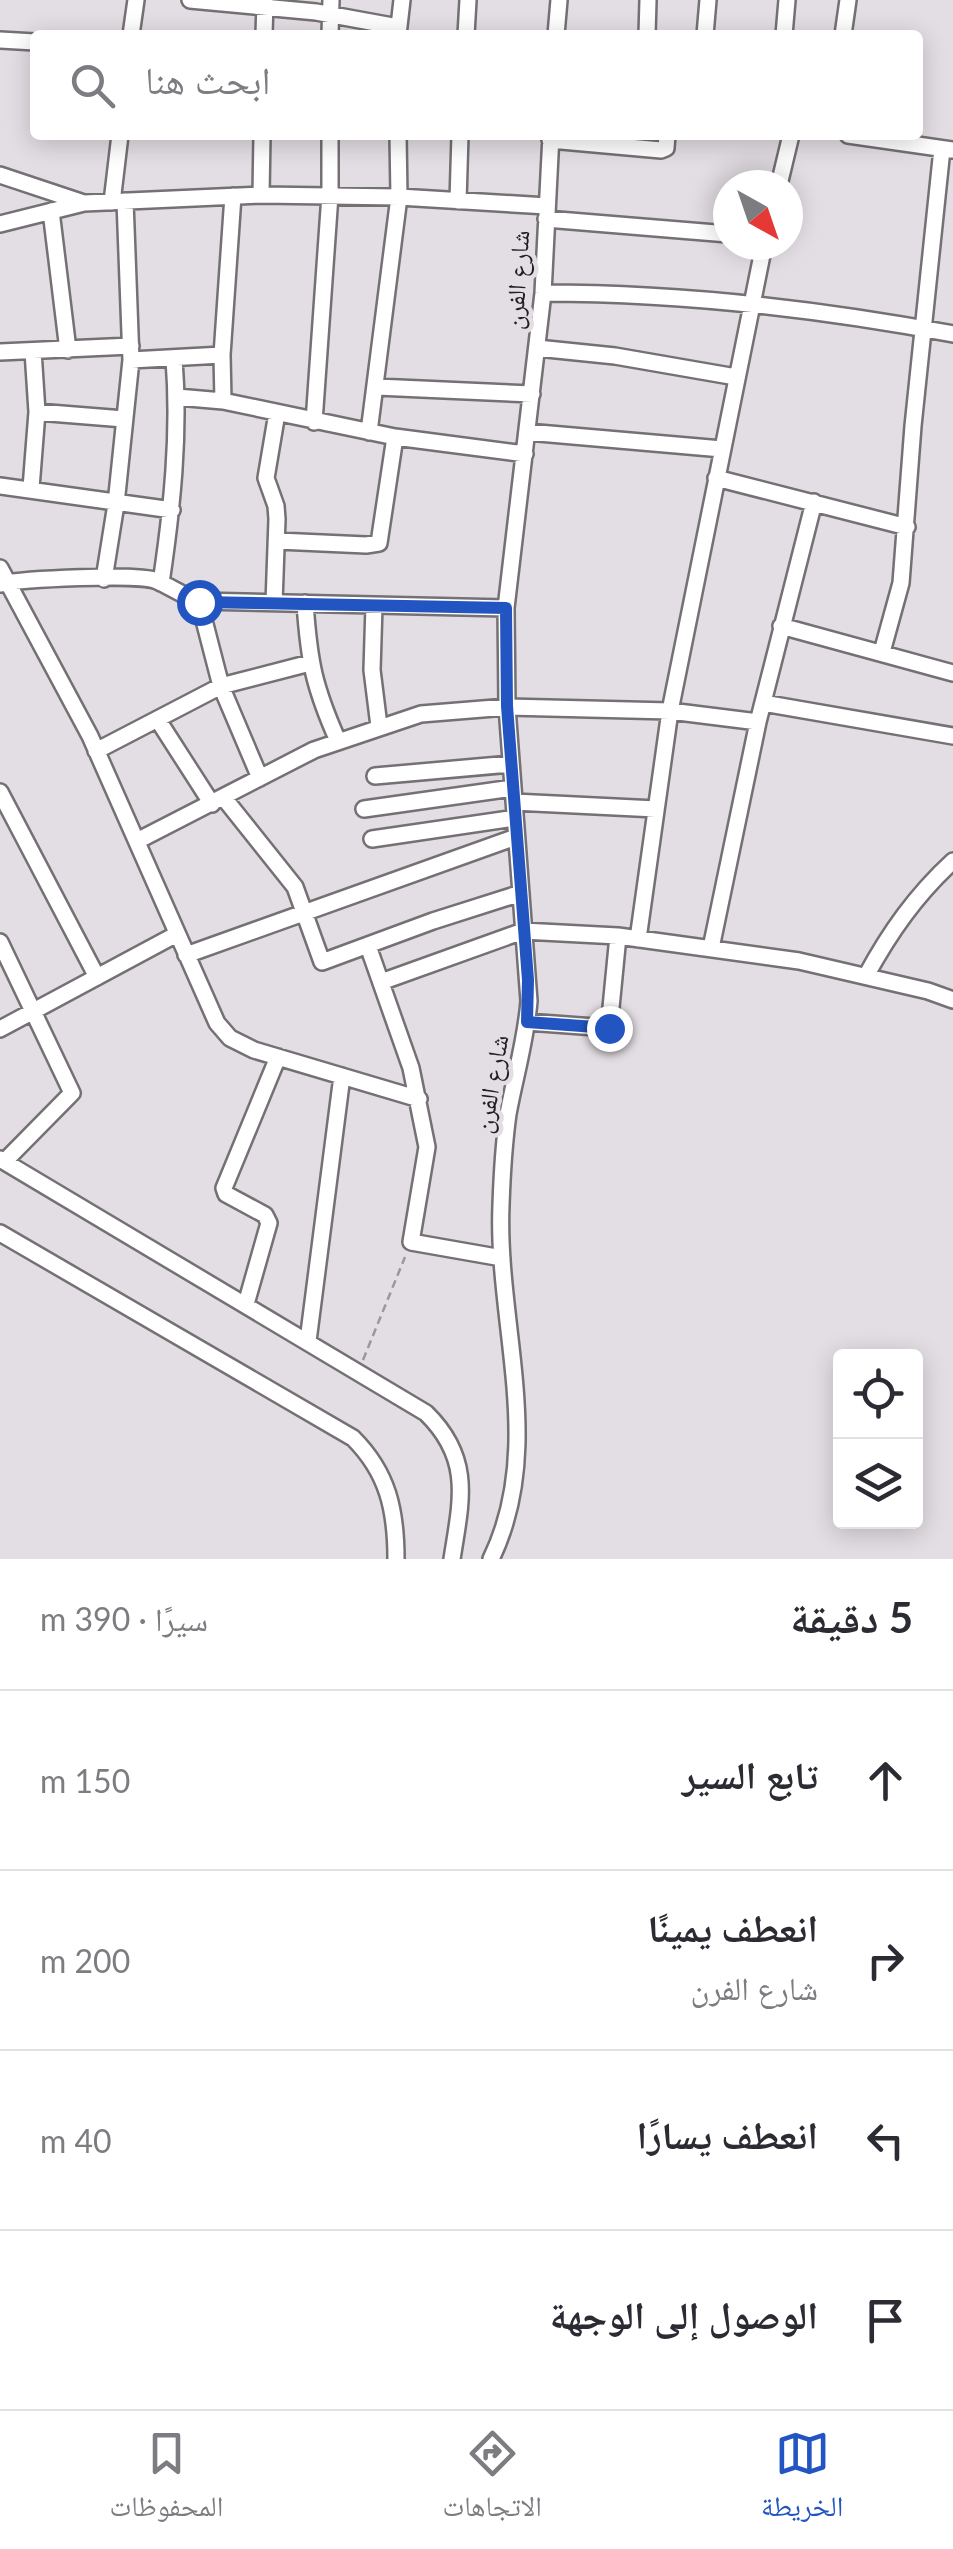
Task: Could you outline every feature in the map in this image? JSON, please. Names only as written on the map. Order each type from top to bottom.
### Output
[{"type":"street","points":[[132,30],[136,0]]},
{"type":"street","points":[[190,0],[330,7],[395,30]]},
{"type":"street","points":[[398,30],[402,0]]},
{"type":"street","points":[[466,30],[468,0]]},
{"type":"street","points":[[556,30],[558,0]]},
{"type":"street","points":[[647,30],[648,0]]},
{"type":"street","points":[[705,30],[708,0]]},
{"type":"street","points":[[785,30],[788,0]]},
{"type":"street","points":[[844,30],[848,0]]},
{"type":"street","points":[[264,3],[264,30]]},
{"type":"street","points":[[0,40],[30,42]]},
{"type":"street","points":[[104,579],[116,504],[131,353],[119,202],[120,140]]},
{"type":"street","points":[[261,195],[262,140]]},
{"type":"street","points":[[314,422],[330,195],[330,140]]},
{"type":"street","points":[[369,432],[399,197],[398,140]]},
{"type":"street","points":[[458,201],[460,140]]},
{"type":"street","name":"شارع الفرن","points":[[491,1559],[510,1510],[518,1461],[501,1204],[508,1118],[527,1022],[528,980],[507,706],[506,608],[543,292],[551,140]]},
{"type":"street","points":[[569,140],[661,150],[666,148],[667,140]]},
{"type":"street","points":[[783,170],[790,140]]},
{"type":"street","points":[[881,140],[947,150],[922,329],[898,598],[882,652]]},
{"type":"street","points":[[0,175],[84,203]]},
{"type":"street","points":[[0,224],[84,203],[330,195],[458,201],[713,232]]},
{"type":"street","points":[[222,401],[233,196]]},
{"type":"street","points":[[51,212],[68,350]]},
{"type":"street","points":[[638,939],[670,711],[761,260]]},
{"type":"street","points":[[543,292],[614,293],[750,306],[953,334]]},
{"type":"street","points":[[537,348],[614,356],[736,377]]},
{"type":"street","points":[[0,352],[68,350],[174,359],[222,356]]},
{"type":"street","points":[[31,488],[37,412],[33,351]]},
{"type":"street","points":[[161,583],[172,510],[177,396],[174,359]]},
{"type":"street","points":[[377,387],[532,394]]},
{"type":"street","points":[[177,396],[222,401],[396,437],[524,454]]},
{"type":"street","points":[[37,412],[124,419]]},
{"type":"street","points":[[274,603],[276,506],[266,478],[277,412]]},
{"type":"street","points":[[527,432],[722,449]]},
{"type":"street","points":[[278,541],[366,545],[379,542],[396,437]]},
{"type":"street","points":[[716,478],[907,527]]},
{"type":"street","points":[[0,486],[172,510]]},
{"type":"street","points":[[711,948],[758,722],[814,502]]},
{"type":"street","points":[[419,1099],[278,1057],[230,1038],[217,1024],[96,751],[3,578],[152,579],[199,602],[506,608]]},
{"type":"street","points":[[199,602],[221,686],[260,778]]},
{"type":"street","points":[[305,604],[310,663],[319,697],[338,741]]},
{"type":"street","points":[[374,606],[372,670],[378,726]]},
{"type":"street","points":[[781,626],[953,673]]},
{"type":"street","points":[[96,751],[221,686],[310,663]]},
{"type":"street","points":[[763,703],[953,736]]},
{"type":"street","points":[[137,841],[338,741],[430,712],[507,706],[670,711],[758,722]]},
{"type":"street","points":[[158,720],[218,801],[288,877],[322,962],[433,920],[521,894]]},
{"type":"street","points":[[375,776],[511,764]]},
{"type":"street","points":[[1,798],[97,977]]},
{"type":"street","points":[[364,810],[514,803],[656,809]]},
{"type":"street","points":[[372,838],[514,803]]},
{"type":"street","points":[[186,956],[516,837]]},
{"type":"street","points":[[866,976],[914,898],[953,860]]},
{"type":"street","points":[[381,982],[523,932],[618,936],[799,960],[953,1000]]},
{"type":"street","points":[[0,1029],[176,934]]},
{"type":"street","points":[[527,1022],[609,1028],[618,936]]},
{"type":"street","points":[[0,942],[72,1093],[6,1158]]},
{"type":"street","points":[[368,946],[419,1099],[427,1148],[411,1242],[502,1258]]},
{"type":"street","points":[[246,1304],[270,1223],[265,1216],[226,1194],[224,1188],[278,1057]]},
{"type":"street","points":[[308,1341],[342,1076]]},
{"type":"street","points":[[0,1139],[6,1158],[426,1414],[448,1438],[460,1469],[462,1486],[452,1559]]},
{"type":"street","points":[[0,1233],[353,1438],[368,1452],[389,1490],[396,1559]]},
{"type":"path","points":[[358,1370],[411,1242]]},
{"type":"route","points":[[199,602],[506,608],[507,706],[528,980],[527,1022],[609,1028]]}]
